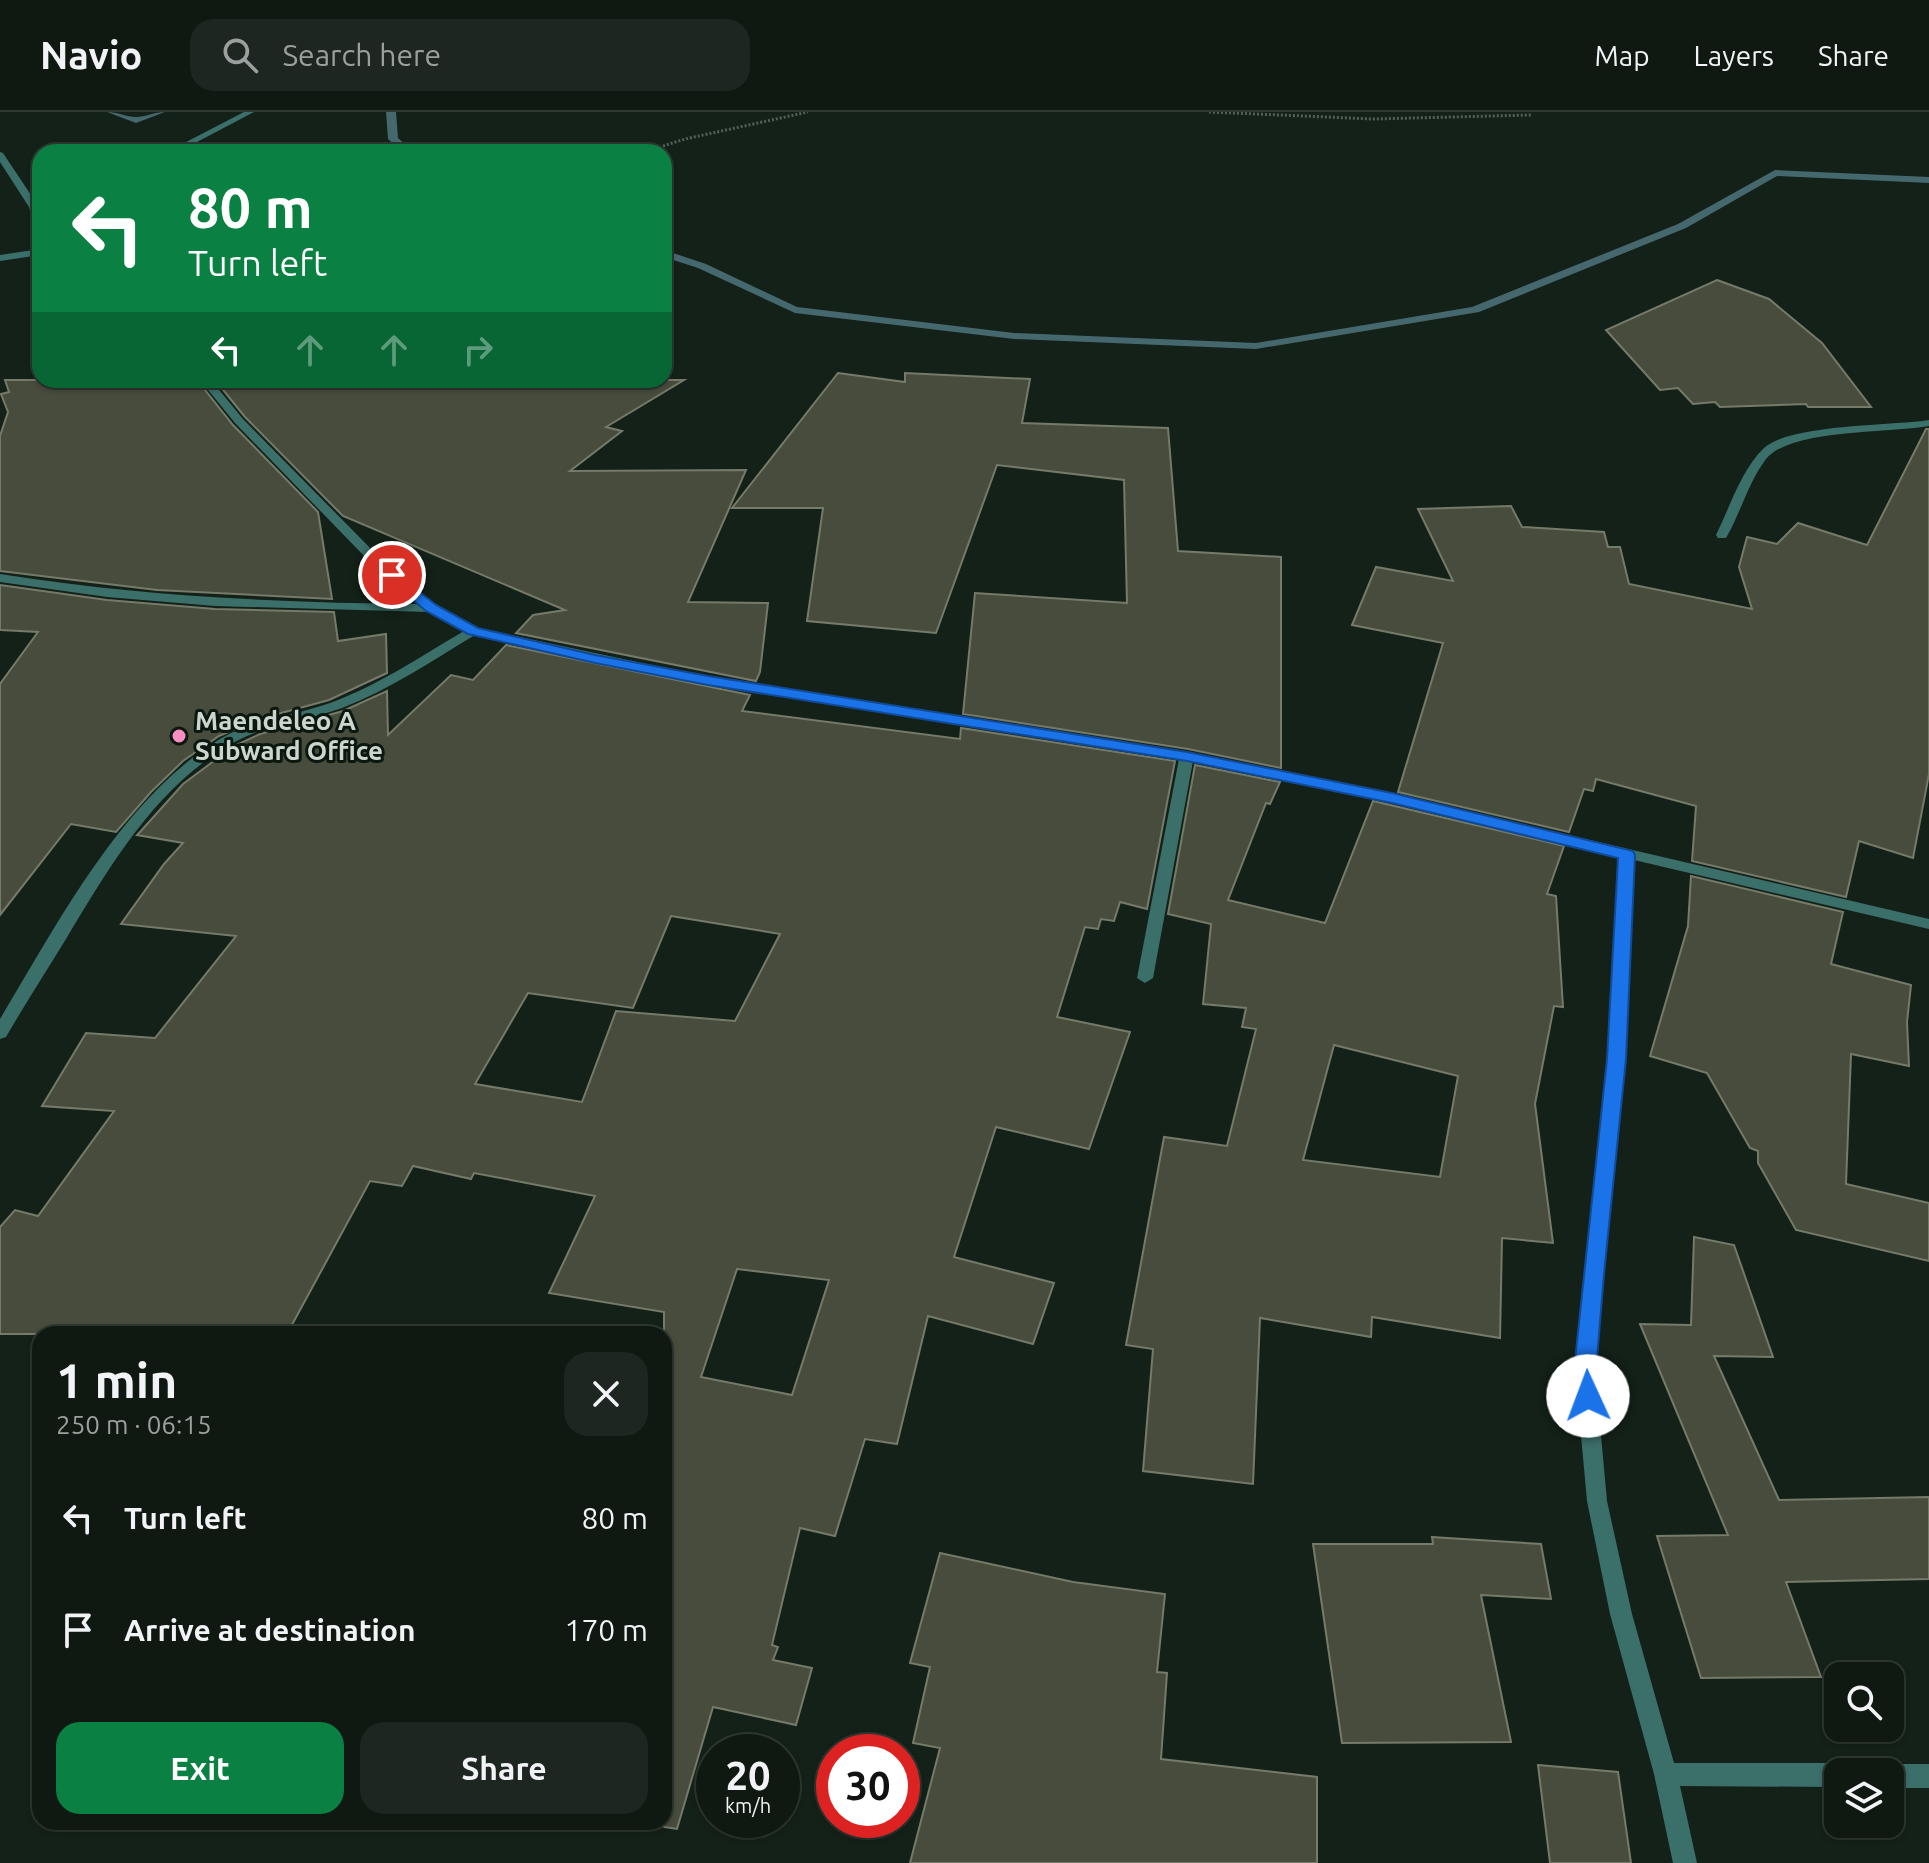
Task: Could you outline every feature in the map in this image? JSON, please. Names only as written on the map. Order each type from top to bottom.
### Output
[{"type":"street","points":[[187,144],[250,112]]},
{"type":"street","points":[[0,155],[32,204]]},
{"type":"street","points":[[0,258],[32,253]]},
{"type":"street","points":[[212,388],[239,421],[343,528],[431,608],[473,631],[708,681],[1187,756],[1392,798],[1929,924]]},
{"type":"street","points":[[1722,535],[1761,460],[1779,441],[1804,435],[1880,431],[1929,423]]},
{"type":"street","points":[[0,578],[67,590],[128,596],[431,608]]},
{"type":"street","points":[[0,1033],[92,880],[144,807],[184,769],[227,740],[280,720],[316,712],[373,689],[473,631]]},
{"type":"street","points":[[1145,978],[1187,756]]},
{"type":"street","points":[[1627,855],[1617,1059],[1585,1370],[1597,1501],[1621,1614],[1666,1774],[1685,1863]]},
{"type":"street","points":[[1666,1774],[1824,1775]]},
{"type":"street","points":[[1904,1776],[1929,1776]]},
{"type":"path","points":[[669,144],[808,112]]},
{"type":"path","points":[[1209,112],[1373,119],[1531,115]]},
{"type":"building","points":[[1717,280],[1769,299],[1822,343],[1871,407],[1808,407],[1806,404],[1720,407],[1715,402],[1693,404],[1678,388],[1660,390],[1606,330]]},
{"type":"building","points":[[838,373],[905,382],[905,373],[1030,379],[1022,423],[1168,428],[1178,551],[1281,557],[1281,768],[1188,749],[963,714],[975,593],[1127,603],[1124,480],[997,465],[936,633],[807,621],[823,508],[732,508]]},
{"type":"building","points":[[5,380],[32,380],[32,388],[203,388],[233,425],[318,512],[332,599],[157,590],[0,571],[0,436],[8,412],[1,394],[9,392]]},
{"type":"building","points":[[672,380],[684,380],[672,387]]},
{"type":"building","points":[[221,388],[671,388],[606,427],[622,431],[570,471],[746,470],[688,602],[768,603],[760,672],[756,681],[516,633],[533,615],[565,610],[343,516],[245,417]]},
{"type":"building","points":[[1926,429],[1929,429],[1929,774],[1913,858],[1859,841],[1846,897],[1692,861],[1696,806],[1596,779],[1593,791],[1584,789],[1569,832],[1398,792],[1443,643],[1352,625],[1376,567],[1453,581],[1418,509],[1511,506],[1522,527],[1604,532],[1608,547],[1620,547],[1629,584],[1752,609],[1739,567],[1747,537],[1777,544],[1798,523],[1867,545]]},
{"type":"building","points":[[0,585],[107,600],[215,609],[334,612],[338,641],[386,634],[387,673],[329,700],[259,719],[219,736],[183,761],[116,832],[71,824],[0,915],[0,684],[38,632],[0,630]]},
{"type":"building","points":[[506,645],[750,695],[742,711],[960,739],[961,728],[1175,761],[1147,909],[1120,902],[1114,921],[1101,919],[1098,929],[1085,927],[1057,1017],[1130,1032],[1089,1149],[996,1127],[954,1257],[1054,1283],[1033,1344],[928,1316],[897,1444],[865,1439],[835,1536],[800,1528],[772,1645],[778,1647],[773,1660],[812,1668],[796,1725],[713,1707],[705,1734],[696,1734],[696,1765],[677,1829],[672,1828],[672,1326],[664,1326],[664,1312],[549,1293],[595,1196],[474,1173],[471,1179],[413,1166],[402,1186],[370,1181],[291,1326],[32,1326],[32,1334],[0,1334],[0,1227],[15,1210],[38,1216],[114,1111],[42,1106],[86,1033],[155,1038],[236,936],[121,924],[183,843],[137,835],[183,784],[234,746],[260,734],[343,711],[387,691],[388,735],[451,675],[473,680]],"holes":[[[671,916],[780,934],[735,1021],[616,1011],[582,1102],[475,1084],[528,993],[633,1008]],[[737,1269],[829,1280],[792,1395],[701,1377]]]},
{"type":"building","points":[[1195,765],[1280,782],[1270,804],[1266,803],[1228,900],[1325,923],[1373,801],[1564,846],[1547,894],[1556,896],[1563,1007],[1554,1006],[1535,1104],[1553,1243],[1502,1238],[1500,1338],[1372,1317],[1371,1337],[1260,1318],[1253,1484],[1143,1471],[1153,1349],[1126,1345],[1164,1137],[1227,1146],[1256,1029],[1242,1027],[1246,1008],[1203,1004],[1211,924],[1168,914]],"holes":[[[1334,1045],[1458,1076],[1440,1177],[1303,1160]]]},
{"type":"building","points":[[1691,876],[1843,912],[1831,964],[1911,985],[1907,1022],[1909,1066],[1851,1054],[1846,1184],[1929,1203],[1929,1261],[1796,1230],[1758,1163],[1758,1151],[1750,1148],[1707,1073],[1650,1056],[1688,926]]},
{"type":"building","points":[[1694,1237],[1734,1245],[1773,1357],[1714,1356],[1779,1500],[1929,1497],[1929,1579],[1786,1582],[1821,1677],[1701,1678],[1657,1536],[1728,1535],[1640,1324],[1691,1325]]},
{"type":"building","points":[[1432,1537],[1541,1544],[1551,1599],[1481,1595],[1511,1742],[1342,1743],[1313,1544],[1433,1544]]},
{"type":"building","points":[[940,1553],[1073,1582],[1165,1594],[1157,1672],[1167,1673],[1161,1759],[1317,1777],[1317,1863],[910,1863],[917,1838],[920,1838],[920,1825],[940,1748],[920,1744],[920,1734],[915,1734],[930,1667],[910,1663]]},
{"type":"building","points":[[1538,1765],[1618,1772],[1631,1863],[1550,1863]]},
{"type":"waterway","points":[[112,112],[136,120],[160,112]]},
{"type":"waterway","points":[[391,112],[393,139],[399,144]]},
{"type":"waterway","points":[[672,256],[702,266],[795,310],[1014,336],[1256,346],[1475,310],[1682,226],[1775,173],[1929,180]]},
{"type":"place","name":"Maendeleo A Subward Office","points":[[179,736]]},
{"type":"route","points":[[392,575],[449,621],[473,631],[595,659],[708,681],[1187,756],[1392,798],[1627,855],[1617,1059],[1585,1370],[1588,1396]]}]
